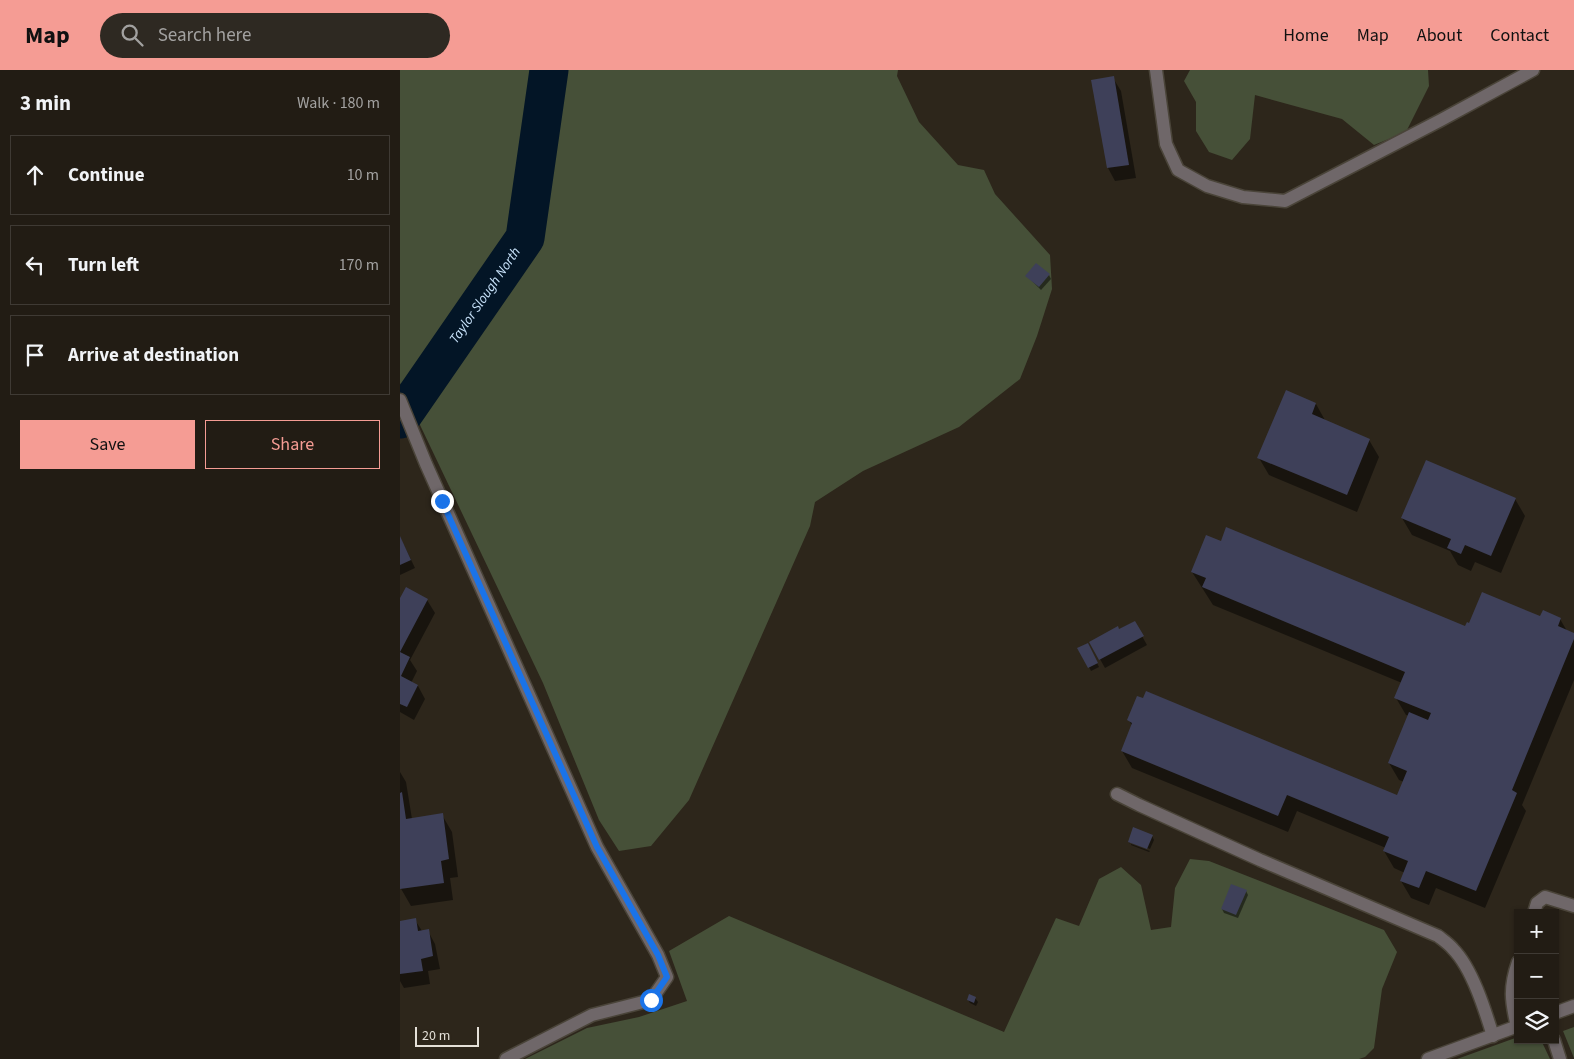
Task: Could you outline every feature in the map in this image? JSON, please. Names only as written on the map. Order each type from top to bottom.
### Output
[{"type":"street","points":[[1156,70],[1166,144],[1178,170],[1207,186],[1243,197],[1284,201],[1533,70]]},
{"type":"street","points":[[400,400],[426,464],[597,847],[658,955],[667,977],[651,1000],[592,1015],[506,1059]]},
{"type":"street","points":[[1117,794],[1260,860],[1438,936],[1454,949],[1470,974],[1482,1003],[1492,1036]]},
{"type":"street","points":[[1535,909],[1537,903],[1545,897],[1574,906]]},
{"type":"street","points":[[1514,974],[1511,1001],[1514,1014]]},
{"type":"street","points":[[1559,1012],[1574,1006]]},
{"type":"street","points":[[1428,1059],[1514,1028]]},
{"type":"street","points":[[1555,1044],[1560,1059]]},
{"type":"green space","points":[[400,70],[898,70],[897,76],[919,122],[958,165],[984,170],[995,194],[1050,255],[1052,289],[1037,336],[1020,379],[959,427],[863,471],[815,502],[810,526],[689,800],[651,846],[619,851],[599,820],[543,683],[400,383]]},
{"type":"green space","points":[[1190,70],[1428,70],[1429,86],[1406,132],[1374,145],[1342,119],[1255,95],[1250,139],[1232,160],[1209,152],[1196,131],[1196,102],[1184,81]]},
{"type":"green space","points":[[1190,859],[1209,861],[1384,930],[1397,952],[1382,989],[1374,1048],[1365,1057],[1359,1059],[525,1059],[587,1028],[639,1017],[687,1001],[669,951],[729,916],[1004,1032],[1056,918],[1079,926],[1099,879],[1121,867],[1141,885],[1151,930],[1171,927],[1175,888]]},
{"type":"green space","points":[[1574,1027],[1574,1058],[1563,1031]]},
{"type":"green space","points":[[1514,1038],[1514,1044],[1543,1044],[1550,1059],[1457,1059]]},
{"type":"building","points":[[1114,76],[1129,165],[1107,168],[1091,80]]},
{"type":"building","points":[[1036,263],[1050,274],[1039,287],[1025,276]]},
{"type":"building","points":[[1286,390],[1316,403],[1312,414],[1370,439],[1347,495],[1257,458]]},
{"type":"building","points":[[1426,460],[1516,498],[1491,556],[1465,545],[1461,554],[1447,548],[1451,539],[1401,518]]},
{"type":"building","points":[[1226,527],[1465,626],[1467,622],[1469,623],[1482,592],[1540,616],[1543,610],[1561,618],[1558,626],[1574,633],[1574,639],[1512,790],[1517,793],[1476,891],[1426,871],[1419,888],[1400,881],[1408,861],[1383,851],[1389,837],[1287,795],[1278,816],[1121,751],[1132,723],[1127,720],[1137,696],[1143,698],[1146,691],[1397,795],[1407,771],[1388,763],[1409,712],[1428,720],[1431,713],[1394,698],[1405,672],[1202,587],[1206,578],[1191,572],[1206,535],[1221,541]]},
{"type":"building","points":[[400,536],[411,560],[400,565]]},
{"type":"building","points":[[406,587],[428,599],[400,652],[400,598]]},
{"type":"building","points":[[1135,621],[1144,636],[1099,660],[1089,642],[1118,626],[1119,629]]},
{"type":"building","points":[[1088,643],[1098,663],[1088,668],[1077,648]]},
{"type":"building","points":[[400,652],[410,657],[401,676],[418,685],[407,707],[400,704]]},
{"type":"building","points":[[402,792],[406,819],[443,813],[449,859],[441,861],[444,883],[400,889],[400,793]]},
{"type":"building","points":[[1133,827],[1153,835],[1147,849],[1128,842]]},
{"type":"building","points":[[1231,884],[1247,890],[1236,915],[1221,909]]},
{"type":"building","points":[[416,918],[418,931],[429,929],[433,956],[421,959],[423,971],[400,974],[400,921]]},
{"type":"building","points":[[969,994],[976,997],[974,1003],[967,1000]]},
{"type":"waterway","name":"Taylor Slough North","points":[[400,419],[525,238],[549,70]]},
{"type":"route","points":[[442,501],[597,847],[658,955],[667,977],[651,1000]]}]
